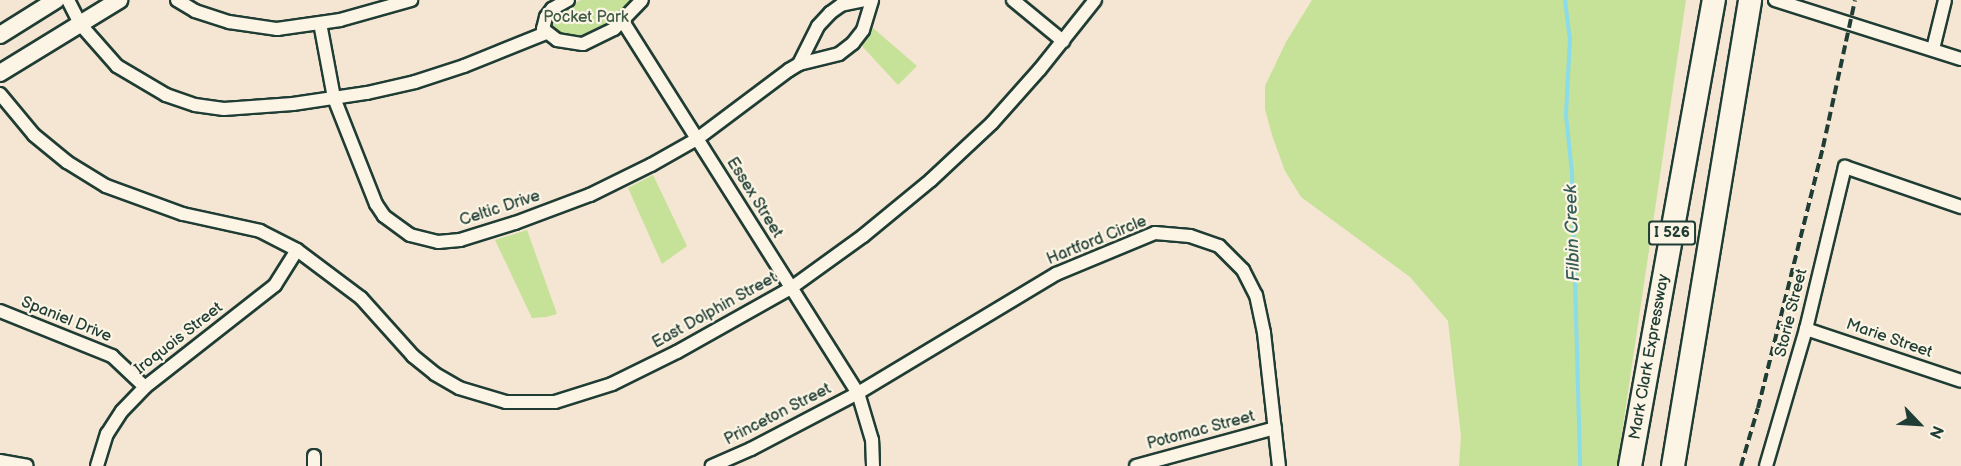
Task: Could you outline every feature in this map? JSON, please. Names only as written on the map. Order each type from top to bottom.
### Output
[{"type":"highway","name":"Mark Clark Expressway","points":[[1630,466],[1714,0]]},
{"type":"highway","name":"I 526","points":[[1673,466],[1750,0]]},
{"type":"street","points":[[0,35],[56,0]]},
{"type":"street","points":[[68,0],[80,24],[117,66],[143,83],[195,105],[224,109],[252,109],[334,98],[415,82],[464,66],[546,33]]},
{"type":"street","points":[[0,73],[119,0]]},
{"type":"street","points":[[177,0],[195,11],[246,27],[277,29],[340,20],[411,0]]},
{"type":"street","points":[[568,0],[552,9],[546,17],[543,29],[557,40],[583,44],[600,37],[622,21],[642,0]]},
{"type":"street","name":"Celtic Drive","points":[[799,64],[818,26],[830,13],[841,5],[865,0]]},
{"type":"street","name":"Celtic Drive","points":[[320,23],[334,98],[376,204],[384,216],[410,235],[438,242],[459,240],[515,223],[590,195],[697,139],[799,64],[825,59],[853,43],[863,30],[872,0]]},
{"type":"street","points":[[1013,0],[1063,41]]},
{"type":"street","name":"East Dolphin Street","points":[[0,94],[34,135],[67,162],[106,186],[183,214],[260,231],[297,250],[361,298],[413,356],[435,374],[459,388],[506,402],[555,402],[612,384],[677,352],[791,288],[862,236],[931,180],[992,123],[1095,0]]},
{"type":"street","points":[[1775,0],[1961,59]]},
{"type":"street","points":[[1933,49],[1945,0]]},
{"type":"street","name":"Essex Street","points":[[622,21],[858,393]]},
{"type":"street","name":"Storie Street","points":[[1766,466],[1806,329],[1845,167],[1961,207]]},
{"type":"street","name":"Hartford Circle","points":[[858,393],[1056,274],[1155,233],[1190,236],[1219,246],[1243,270],[1256,295],[1279,466]]},
{"type":"street","name":"Iroquois Street","points":[[97,466],[107,434],[122,411],[145,387],[275,285],[297,250]]},
{"type":"street","name":"Spaniel Drive","points":[[0,311],[112,356],[145,387]]},
{"type":"street","name":"Marie Street","points":[[1806,329],[1961,381]]},
{"type":"street","points":[[858,393],[872,440],[873,466]]},
{"type":"street","name":"Princeton Street","points":[[712,466],[751,449],[858,393]]},
{"type":"street","name":"Potomac Street","points":[[1136,466],[1275,428]]},
{"type":"street","points":[[0,461],[27,466]]},
{"type":"green space","name":"Pocket Park","points":[[581,0],[637,0],[614,23],[586,37],[576,38],[551,30],[551,15]]},
{"type":"green space","points":[[1312,0],[1686,0],[1617,466],[1459,466],[1461,436],[1448,321],[1410,277],[1301,197],[1285,171],[1272,135],[1265,109],[1265,86],[1286,42]]},
{"type":"green space","points":[[873,28],[917,66],[898,85],[861,45]]},
{"type":"green space","points":[[653,175],[687,246],[662,264],[628,188]]},
{"type":"green space","points":[[527,230],[557,314],[532,318],[495,240]]},
{"type":"waterway","name":"Filbin Creek","points":[[1565,0],[1570,38],[1566,115],[1572,173],[1580,466]]},
{"type":"railway","points":[[1741,466],[1758,408],[1823,147],[1855,0]]}]
